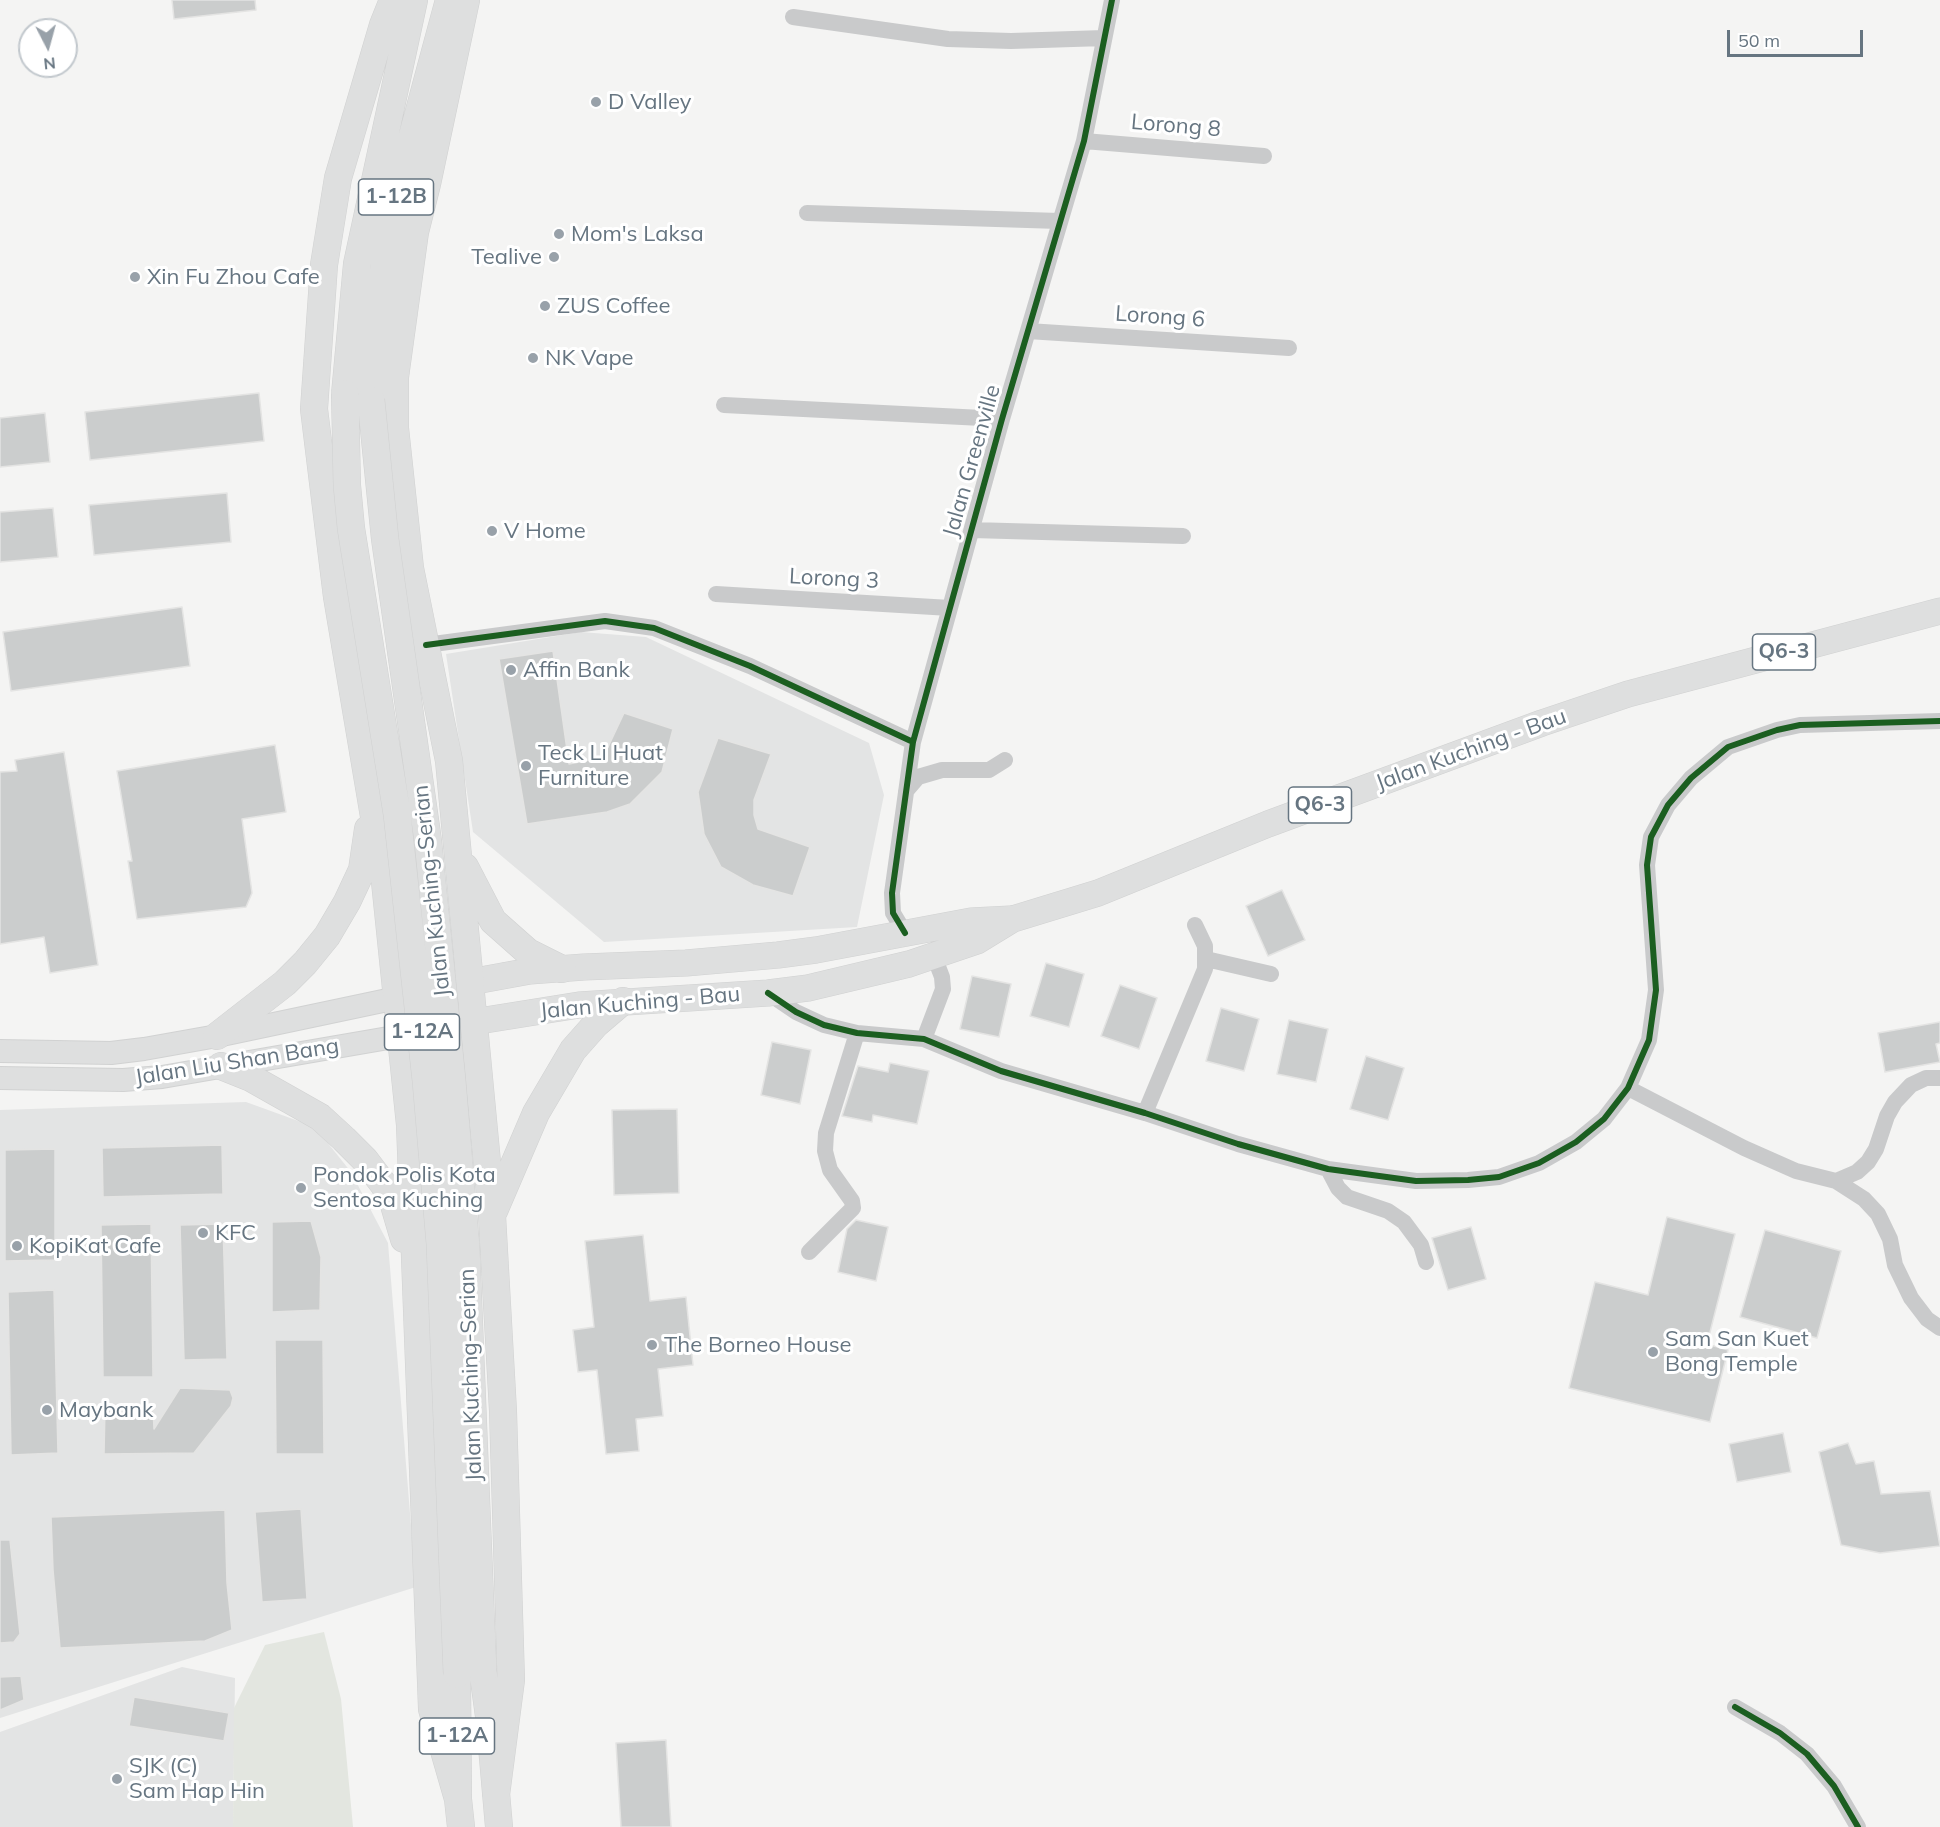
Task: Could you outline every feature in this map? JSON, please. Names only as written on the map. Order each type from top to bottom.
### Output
[{"type":"highway","points":[[393,0],[383,26],[338,178],[324,266],[314,409],[337,597],[385,882],[410,1125],[432,1709],[458,1798]]},
{"type":"highway","name":"Jalan Kuching-Serian","points":[[414,0],[357,264],[345,394],[347,485],[351,528],[397,814],[419,1003],[440,1244],[470,1673],[490,1724],[499,1827]]},
{"type":"highway","name":"Jalan Kuching-Serian","points":[[449,0],[389,231],[374,339],[371,400],[385,539],[433,889],[466,1247],[470,1673],[458,1798],[462,1827]]},
{"type":"highway","points":[[466,0],[428,184],[415,232],[395,377],[395,428],[409,556],[448,761],[492,1215],[503,1411],[511,1680],[496,1795]]},
{"type":"highway","points":[[217,1036],[285,982],[305,963],[327,936],[362,870],[367,841],[370,794]]},
{"type":"highway","points":[[458,852],[493,921],[528,952],[562,969]]},
{"type":"highway","points":[[492,1215],[536,1113],[573,1050],[596,1024],[624,1001]]},
{"type":"highway","points":[[221,1066],[251,1078],[320,1117],[365,1160],[384,1185],[394,1205],[415,1275]]},
{"type":"main road","name":"Jalan Kuching - Bau","points":[[396,998],[470,981],[530,971],[748,958],[816,950],[970,921],[1013,919],[1098,893],[1268,824],[1542,723],[1628,694],[1940,611]]},
{"type":"main road","name":"Jalan Kuching - Bau","points":[[400,1036],[474,1020],[579,1005],[768,993],[808,988],[934,956],[977,941],[1013,919]]},
{"type":"main road","name":"Jalan Liu Shan Bang","points":[[0,1051],[111,1053],[144,1049],[396,998]]},
{"type":"main road","name":"Jalan Liu Shan Bang","points":[[0,1078],[123,1080],[162,1077],[400,1036]]},
{"type":"street","name":"Jalan Greenville","points":[[904,933],[893,914],[891,893],[913,742],[1002,420],[1084,141],[1112,0]]},
{"type":"street","points":[[793,17],[948,39],[1011,41],[1104,38]]},
{"type":"street","name":"Lorong 8","points":[[1084,141],[1264,156]]},
{"type":"street","points":[[807,213],[1059,222]]},
{"type":"street","name":"Lorong 6","points":[[1028,332],[1289,348]]},
{"type":"street","points":[[724,405],[1002,420]]},
{"type":"street","points":[[972,530],[1183,536]]},
{"type":"street","name":"Lorong 3","points":[[716,594],[950,609]]},
{"type":"street","points":[[426,645],[604,621],[654,628],[750,666],[913,742]]},
{"type":"street","points":[[768,993],[796,1012],[824,1025],[857,1033],[924,1039],[1001,1071],[1145,1113],[1238,1144],[1328,1169],[1416,1181],[1499,1177],[1539,1163],[1576,1142],[1604,1119],[1628,1088],[1649,1040],[1656,990],[1647,865],[1651,837],[1668,806],[1691,778],[1728,747],[1777,730],[1800,725],[1940,721]]},
{"type":"street","points":[[906,791],[918,777],[942,771],[989,770],[1005,760]]},
{"type":"street","points":[[1145,1113],[1205,969],[1205,946],[1195,925]]},
{"type":"street","points":[[924,1039],[943,989],[942,977],[934,956]]},
{"type":"street","points":[[1206,959],[1271,974]]},
{"type":"street","points":[[809,1252],[852,1208],[852,1200],[831,1170],[825,1151],[826,1133],[857,1033]]},
{"type":"street","points":[[1836,1181],[1857,1172],[1868,1162],[1876,1149],[1887,1116],[1895,1102],[1911,1085],[1926,1078],[1940,1078]]},
{"type":"street","points":[[1628,1088],[1744,1148],[1796,1171],[1836,1181],[1864,1199],[1878,1214],[1890,1239],[1895,1265],[1911,1298],[1927,1319],[1940,1328]]},
{"type":"street","points":[[1328,1169],[1338,1188],[1347,1197],[1388,1211],[1404,1222],[1421,1245],[1426,1262]]},
{"type":"street","points":[[1735,1707],[1780,1733],[1807,1754],[1834,1786],[1858,1827]]},
{"type":"shaded area","points":[[581,632],[646,637],[869,743],[884,795],[857,927],[604,942],[473,832],[446,654]]},
{"type":"shaded area","points":[[246,1102],[315,1127],[351,1172],[388,1243],[416,1587],[0,1718],[0,1110]]},
{"type":"shaded area","points":[[324,1632],[341,1699],[353,1827],[233,1827],[234,1708],[265,1645]]},
{"type":"shaded area","name":"SJK (C) Sam Hap Hin","points":[[182,1667],[235,1678],[233,1827],[0,1827],[0,1732]]},
{"type":"building","points":[[172,0],[255,0],[256,10],[174,19]]},
{"type":"building","points":[[259,393],[264,441],[90,460],[85,412]]},
{"type":"building","points":[[45,413],[50,462],[0,467],[0,418]]},
{"type":"building","points":[[227,493],[231,542],[94,555],[89,505]]},
{"type":"building","points":[[53,508],[58,557],[0,562],[0,512]]},
{"type":"building","points":[[182,607],[190,666],[11,691],[3,632]]},
{"type":"building","points":[[553,651],[569,764],[599,758],[608,747],[624,713],[673,729],[662,772],[630,804],[607,812],[527,824],[499,659]]},
{"type":"building","points":[[718,738],[771,754],[754,800],[754,815],[758,829],[810,847],[793,896],[753,885],[721,867],[704,834],[698,792]]},
{"type":"building","points":[[275,745],[286,812],[242,819],[252,893],[246,907],[137,919],[128,861],[132,861],[117,771]]},
{"type":"building","points":[[64,752],[98,965],[50,973],[44,937],[0,944],[0,772],[17,771],[15,760]]},
{"type":"building","points":[[1282,890],[1305,940],[1268,956],[1246,906]]},
{"type":"building","points":[[1046,963],[1084,974],[1069,1027],[1030,1016]]},
{"type":"building","points":[[972,976],[1011,984],[999,1037],[960,1029]]},
{"type":"building","points":[[1120,985],[1157,998],[1139,1049],[1101,1036]]},
{"type":"building","points":[[1221,1008],[1259,1019],[1244,1071],[1206,1061]]},
{"type":"building","points":[[1289,1020],[1328,1029],[1316,1082],[1277,1074]]},
{"type":"building","points":[[1940,1022],[1940,1043],[1936,1044],[1940,1062],[1885,1072],[1878,1033]]},
{"type":"building","points":[[772,1042],[811,1050],[800,1104],[761,1095]]},
{"type":"building","points":[[1366,1056],[1404,1068],[1388,1120],[1350,1109]]},
{"type":"building","points":[[890,1063],[929,1071],[917,1124],[873,1115],[872,1122],[842,1116],[858,1066],[888,1072]]},
{"type":"building","points":[[677,1109],[679,1193],[614,1195],[612,1110]]},
{"type":"building","points":[[222,1145],[223,1194],[103,1197],[102,1148]]},
{"type":"building","points":[[55,1149],[55,1260],[5,1261],[5,1150]]},
{"type":"building","name":"Sam San Kuet Bong Temple","points":[[1667,1217],[1735,1234],[1707,1344],[1728,1350],[1710,1422],[1569,1388],[1595,1282],[1648,1295]]},
{"type":"building","points":[[856,1220],[888,1227],[876,1281],[838,1272],[847,1229]]},
{"type":"building","points":[[311,1221],[321,1257],[320,1310],[272,1312],[272,1222]]},
{"type":"building","points":[[151,1224],[153,1377],[103,1377],[101,1225]]},
{"type":"building","points":[[223,1224],[227,1359],[184,1360],[180,1225]]},
{"type":"building","points":[[1471,1227],[1486,1279],[1448,1290],[1432,1238]]},
{"type":"building","name":"Sam San Kuet Bong Temple","points":[[1765,1230],[1841,1251],[1817,1338],[1740,1317]]},
{"type":"building","points":[[643,1235],[650,1301],[686,1297],[693,1365],[658,1369],[663,1416],[636,1419],[639,1451],[606,1454],[597,1370],[578,1372],[573,1330],[594,1327],[585,1241]]},
{"type":"building","points":[[54,1290],[58,1453],[11,1455],[8,1292]]},
{"type":"building","points":[[275,1340],[323,1340],[324,1454],[276,1454]]},
{"type":"building","points":[[180,1388],[230,1390],[233,1398],[231,1406],[194,1453],[104,1454],[105,1407],[153,1407],[154,1429]]},
{"type":"building","name":"Sam San Kuet Bong Temple","points":[[1783,1433],[1791,1472],[1737,1482],[1729,1444]]},
{"type":"building","points":[[1848,1443],[1856,1464],[1874,1461],[1881,1494],[1930,1491],[1940,1546],[1880,1553],[1841,1545],[1819,1452]]},
{"type":"building","points":[[301,1509],[307,1599],[262,1602],[255,1512]]},
{"type":"building","points":[[225,1510],[227,1583],[232,1630],[205,1641],[60,1648],[51,1517]]},
{"type":"building","points":[[0,1540],[10,1540],[20,1634],[14,1642],[0,1643]]},
{"type":"building","points":[[21,1676],[24,1700],[0,1710],[0,1677]]},
{"type":"building","points":[[134,1697],[229,1713],[224,1741],[129,1726]]},
{"type":"building","points":[[666,1740],[671,1827],[621,1827],[616,1743]]},
{"type":"cycle path","points":[[905,933],[893,913],[892,893],[913,742],[1002,419],[1084,141],[1112,0]]},
{"type":"cycle path","points":[[426,645],[605,621],[654,628],[750,666],[913,742]]},
{"type":"cycle path","points":[[768,993],[796,1012],[824,1025],[857,1033],[924,1039],[1001,1071],[1145,1113],[1238,1144],[1328,1169],[1416,1181],[1499,1177],[1539,1163],[1576,1142],[1604,1119],[1628,1088],[1649,1040],[1656,990],[1647,865],[1651,837],[1668,805],[1691,778],[1728,747],[1777,730],[1800,725],[1940,721]]},
{"type":"cycle path","points":[[1735,1707],[1780,1733],[1807,1754],[1834,1786],[1858,1827]]},
{"type":"place","name":"D Valley","points":[[596,102]]},
{"type":"place","name":"Mom's Laksa","points":[[559,234]]},
{"type":"place","name":"Tealive","points":[[554,257]]},
{"type":"place","name":"Xin Fu Zhou Cafe","points":[[135,277]]},
{"type":"place","name":"ZUS Coffee","points":[[545,306]]},
{"type":"place","name":"NK Vape","points":[[533,358]]},
{"type":"place","name":"V Home","points":[[492,531]]},
{"type":"place","name":"Affin Bank","points":[[511,670]]},
{"type":"place","name":"Teck Li Huat Furniture","points":[[526,766]]},
{"type":"place","name":"Pondok Polis Kota Sentosa Kuching","points":[[301,1188]]},
{"type":"place","name":"KFC","points":[[203,1233]]},
{"type":"place","name":"KopiKat Cafe","points":[[17,1246]]},
{"type":"place","name":"The Borneo House","points":[[652,1345]]},
{"type":"place","name":"Sam San Kuet Bong Temple","points":[[1653,1352]]},
{"type":"place","name":"Maybank","points":[[47,1410]]},
{"type":"place","name":"SJK (C) Sam Hap Hin","points":[[117,1779]]}]
